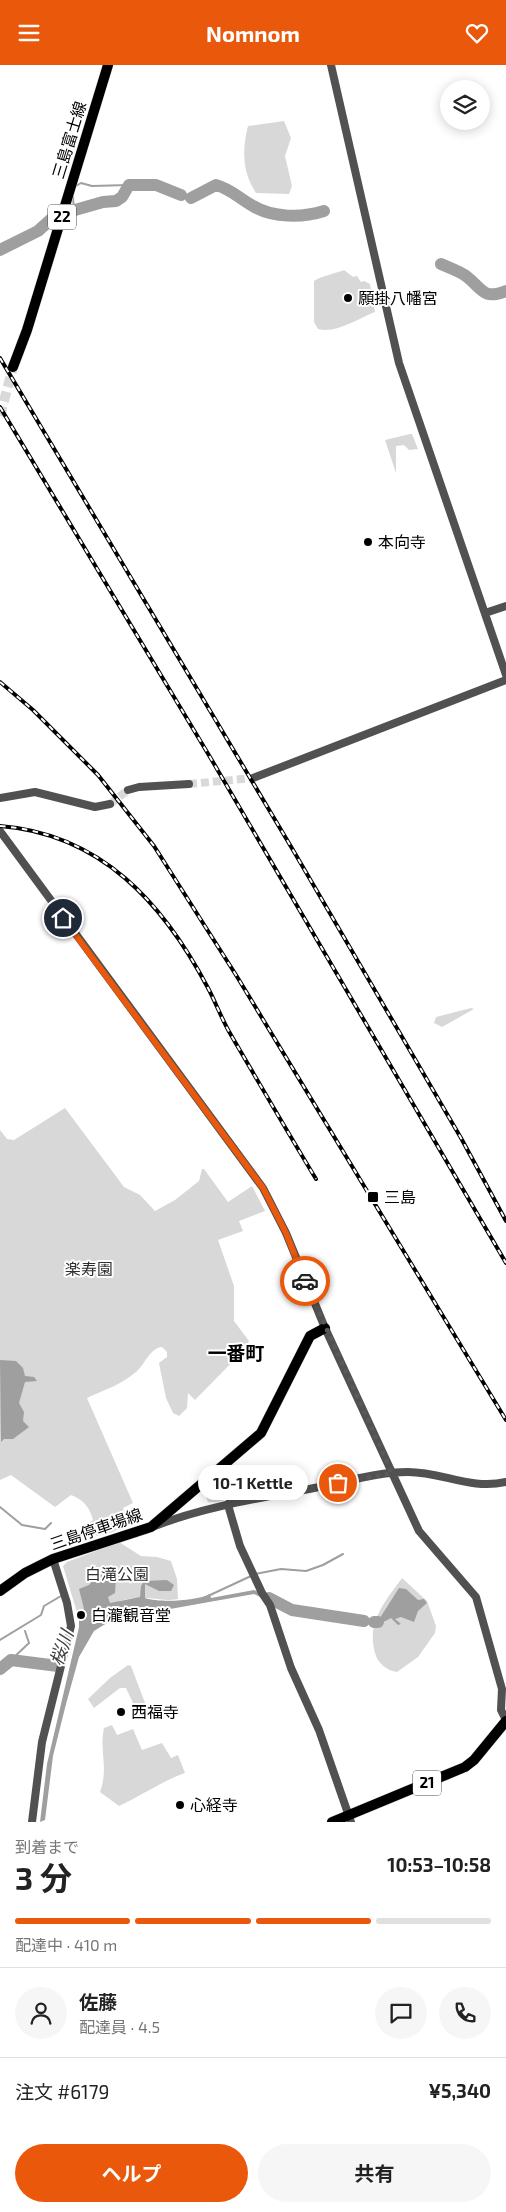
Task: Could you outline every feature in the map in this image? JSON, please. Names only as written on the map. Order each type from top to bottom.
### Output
[{"type":"main road","name":"三島富士線","points":[[14,367],[108,65]]},
{"type":"main road","name":"三島停車場線","points":[[0,1591],[24,1573],[53,1559],[151,1527],[261,1433],[310,1335],[325,1328]]},
{"type":"main road","name":"21","points":[[332,1822],[350,1819],[465,1767],[474,1760],[506,1721]]},
{"type":"street","points":[[331,65],[399,363],[506,675]]},
{"type":"street","points":[[485,613],[506,606]]},
{"type":"street","points":[[253,779],[506,680]]},
{"type":"street","points":[[128,790],[139,787],[188,784]]},
{"type":"street","points":[[0,798],[35,792],[95,807],[110,804]]},
{"type":"street","points":[[0,831],[263,1188],[286,1233],[325,1328],[419,1531],[476,1597],[502,1689],[502,1710],[506,1721]]},
{"type":"street","points":[[151,1527],[177,1517],[228,1505],[392,1473],[422,1473],[484,1485],[506,1482]]},
{"type":"street","points":[[237,1489],[228,1505],[240,1547],[262,1593],[270,1605],[299,1688],[319,1730],[350,1819]]},
{"type":"street","points":[[32,1822],[42,1742],[71,1626],[67,1603],[53,1559]]},
{"type":"green space","points":[[284,121],[291,138],[285,156],[292,186],[289,194],[256,193],[248,177],[244,161],[248,126]]},
{"type":"green space","points":[[344,270],[353,277],[357,276],[361,282],[364,281],[370,284],[375,312],[347,325],[325,330],[318,329],[314,322],[314,281]]},
{"type":"green space","points":[[412,434],[418,449],[409,450],[404,445],[396,446],[396,473],[385,440]]},
{"type":"green space","points":[[471,1008],[474,1009],[442,1027],[434,1023],[436,1017]]},
{"type":"green space","name":"楽寿園","points":[[65,1108],[124,1187],[140,1195],[155,1211],[175,1200],[199,1181],[202,1169],[204,1169],[228,1202],[252,1186],[265,1211],[239,1221],[243,1231],[218,1240],[234,1286],[234,1321],[249,1341],[246,1348],[195,1400],[188,1393],[187,1408],[179,1416],[173,1413],[166,1398],[159,1363],[167,1357],[167,1352],[162,1347],[154,1350],[140,1368],[126,1380],[87,1398],[133,1503],[123,1508],[128,1523],[113,1532],[97,1536],[89,1530],[89,1523],[93,1520],[92,1516],[88,1508],[79,1499],[71,1495],[55,1507],[11,1475],[0,1480],[0,1130],[7,1139],[14,1140]]},
{"type":"green space","points":[[237,1465],[241,1466],[232,1492],[223,1500],[208,1502],[204,1492],[207,1488]]},
{"type":"green space","name":"白滝公園","points":[[119,1542],[141,1556],[157,1557],[171,1561],[177,1579],[178,1599],[143,1598],[122,1600],[79,1619],[63,1566],[67,1562]]},
{"type":"green space","points":[[402,1578],[427,1601],[436,1626],[435,1633],[418,1657],[397,1672],[387,1669],[377,1659],[373,1644],[373,1634],[378,1614]]},
{"type":"green space","points":[[128,1665],[131,1666],[150,1716],[141,1720],[126,1688],[120,1688],[94,1708],[88,1699],[110,1678]]},
{"type":"green space","points":[[112,1725],[117,1735],[133,1729],[142,1750],[162,1743],[171,1758],[178,1755],[185,1773],[119,1806],[100,1792],[104,1775],[104,1728]]},
{"type":"shaded area","points":[[0,1360],[16,1361],[23,1368],[25,1376],[34,1377],[37,1381],[25,1382],[19,1403],[24,1412],[23,1421],[29,1427],[13,1439],[4,1439],[1,1442]]},
{"type":"shaded area","points":[[99,1573],[104,1576],[112,1573],[116,1577],[115,1593],[108,1597],[110,1603],[140,1597],[141,1586],[144,1581],[167,1580],[174,1585],[171,1591],[159,1591],[145,1584],[145,1598],[178,1601],[210,1594],[211,1598],[254,1590],[275,1599],[273,1603],[254,1594],[170,1609],[148,1607],[115,1618],[94,1631],[79,1657],[53,1756],[45,1820],[40,1822],[47,1764],[79,1627],[79,1619],[86,1617],[79,1589],[89,1585]]},
{"type":"shaded area","points":[[399,1588],[406,1589],[418,1600],[424,1599],[427,1603],[418,1611],[414,1622],[401,1617],[395,1619],[401,1624],[398,1625],[391,1618],[378,1625],[378,1621]]},
{"type":"waterway","points":[[76,186],[81,183],[92,186],[129,185]]},
{"type":"waterway","points":[[68,212],[103,202],[116,201],[122,197],[129,185],[156,185],[181,195]]},
{"type":"waterway","points":[[191,198],[216,185],[269,213],[297,216],[324,211]]},
{"type":"waterway","points":[[73,197],[74,211]]},
{"type":"waterway","points":[[0,250],[38,231],[58,213]]},
{"type":"waterway","points":[[441,264],[463,274],[487,294],[506,291]]},
{"type":"waterway","points":[[0,1507],[22,1525],[45,1529],[51,1523]]},
{"type":"waterway","points":[[255,1574],[281,1569],[306,1571],[323,1565],[343,1554]]},
{"type":"waterway","points":[[208,1596],[251,1576]]},
{"type":"waterway","points":[[0,1640],[41,1615],[44,1606],[61,1596]]},
{"type":"waterway","name":"桜川","points":[[269,1598],[292,1610],[364,1621]]},
{"type":"waterway","points":[[11,1660],[29,1643],[25,1631]]},
{"type":"waterway","points":[[0,1669],[11,1660],[58,1666]]},
{"type":"tunnel","points":[[0,416],[13,367]]},
{"type":"tunnel","points":[[189,784],[253,778]]},
{"type":"tunnel","points":[[110,804],[128,790]]},
{"type":"railway","points":[[0,358],[293,850],[461,1138],[506,1221]]},
{"type":"railway","points":[[0,407],[210,757],[506,1263]]},
{"type":"railway","points":[[0,682],[33,710],[98,775],[154,846],[236,975],[506,1420]]},
{"type":"railway","points":[[0,826],[36,832],[69,843],[98,858],[125,878],[149,901],[171,928],[190,957],[228,1029],[316,1179]]},
{"type":"way so far","points":[[305,1281],[392,1473],[338,1483]]},
{"type":"place","name":"願掛八幡宮","points":[[348,298]]},
{"type":"place","name":"本向寺","points":[[368,542]]},
{"type":"place","name":"三島","points":[[373,1197]]},
{"type":"place","name":"10-1 Kettle","points":[[338,1483]]},
{"type":"place","name":"白瀧観音堂","points":[[81,1615]]},
{"type":"place","name":"西福寺","points":[[121,1712]]},
{"type":"place","name":"心経寺","points":[[180,1805]]},
{"type":"district","name":"一番町","points":[[236,1353]]},
{"type":"route","points":[[63,918],[263,1188],[286,1233],[305,1281]]}]
